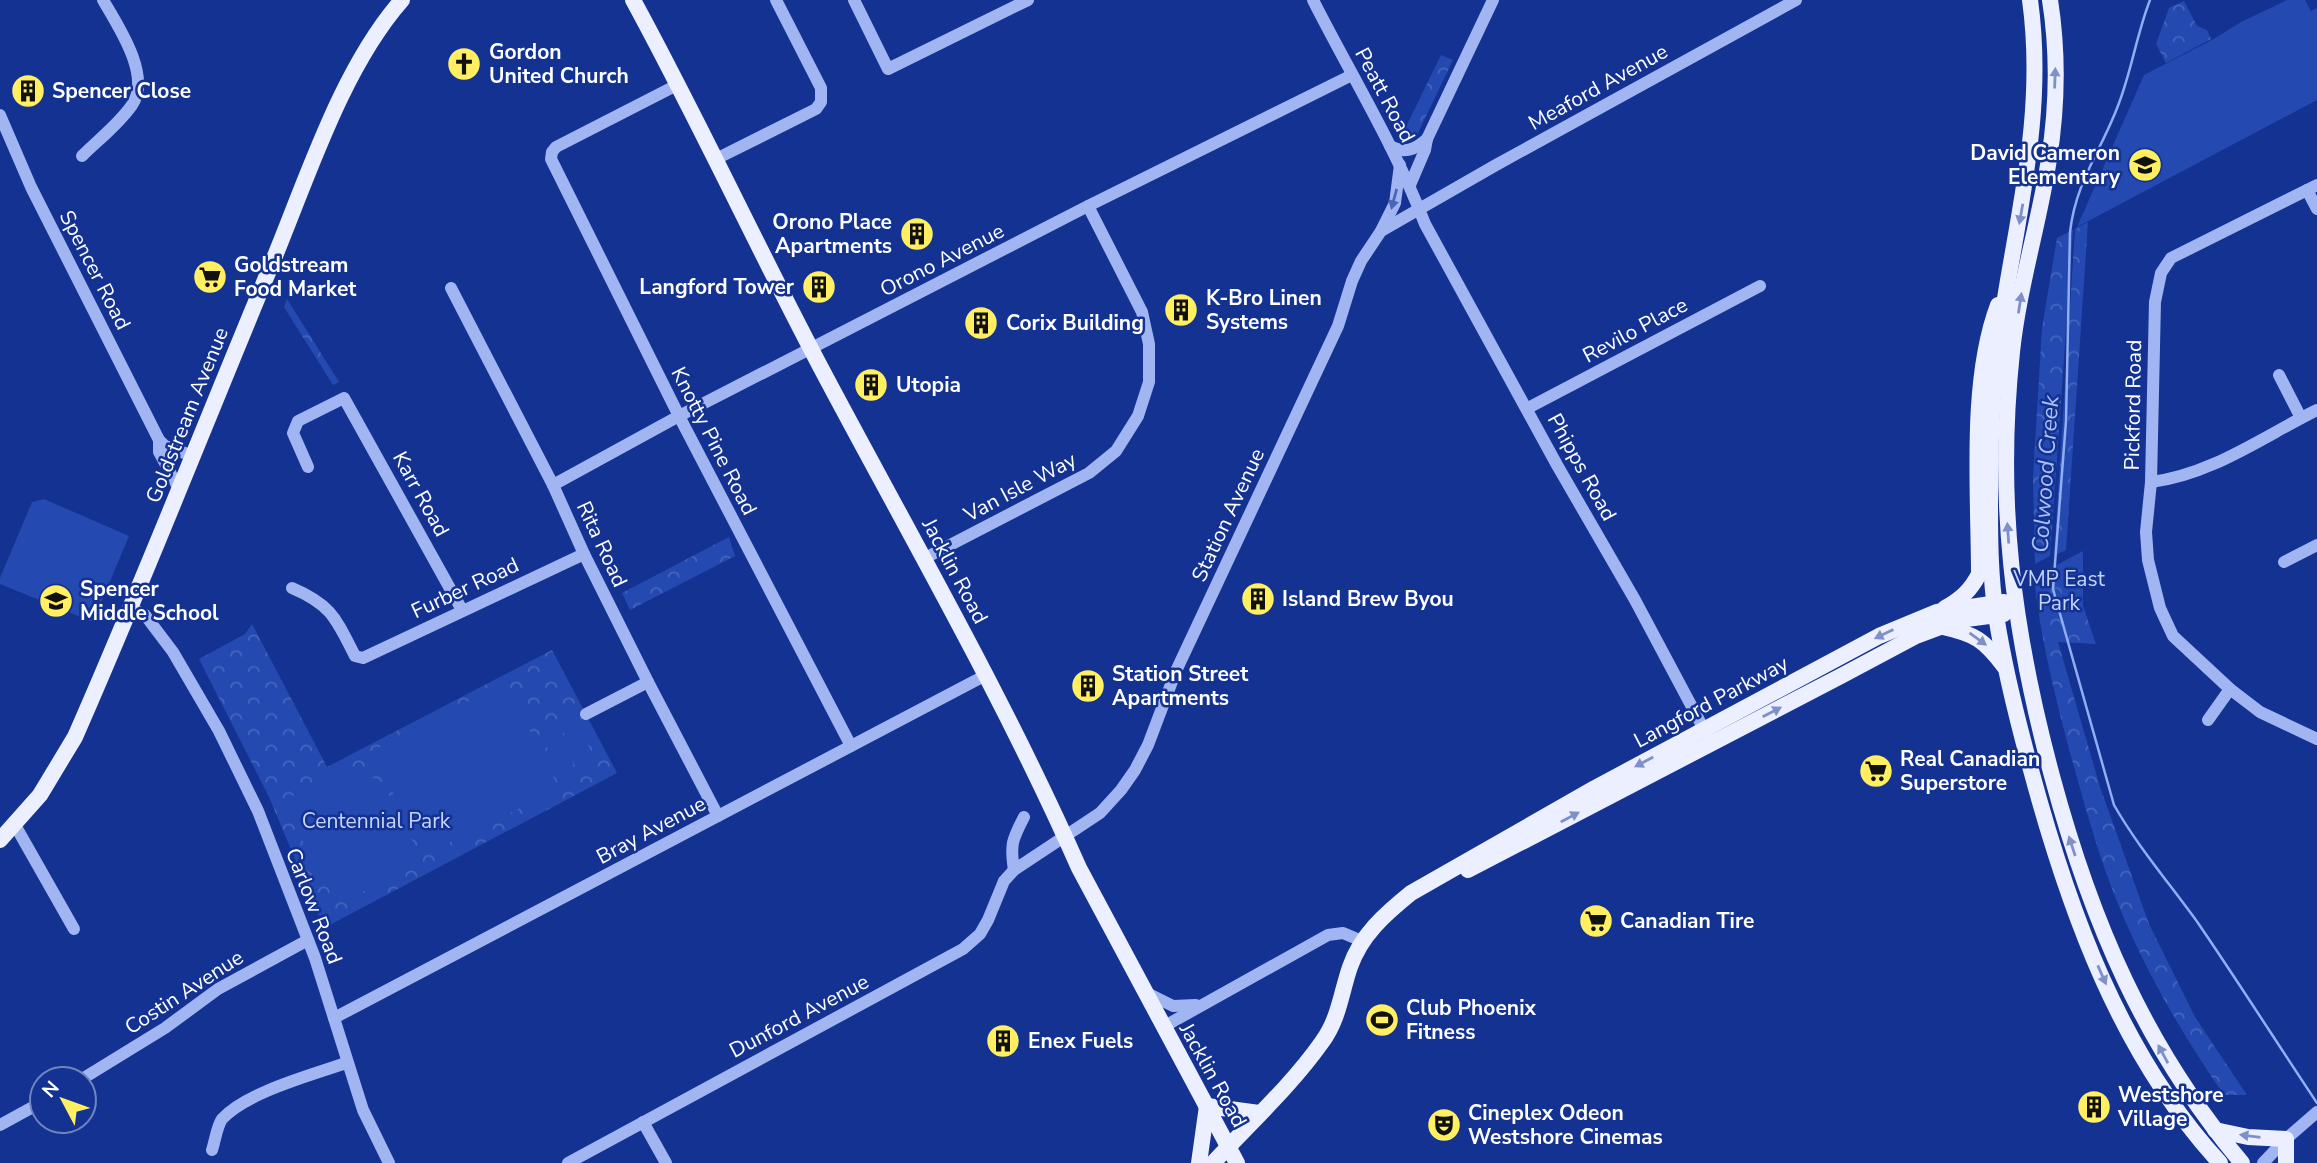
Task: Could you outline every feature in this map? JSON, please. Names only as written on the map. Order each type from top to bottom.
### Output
[{"type":"main road","name":"Goldstream Avenue","points":[[0,840],[48,784],[75,737],[312,163],[369,44],[382,22],[402,0]]},
{"type":"main road","name":"Jacklin Road","points":[[633,0],[811,349],[986,675],[1079,868],[1237,1163]]},
{"type":"main road","points":[[2030,0],[2035,82],[2032,144],[1997,351],[1992,407],[1990,552],[1995,609],[2005,668],[2042,814],[2082,932],[2120,1019],[2168,1099],[2220,1163]]},
{"type":"main road","points":[[2050,0],[2055,64],[2049,159],[2020,299],[2012,348],[2008,402],[2008,534],[2015,606],[2039,730],[2087,894],[2132,997],[2170,1067],[2242,1163]]},
{"type":"main road","points":[[2005,668],[1981,640],[1939,619],[1973,587],[1979,574],[1978,462],[1981,396],[1988,331],[2011,270]]},
{"type":"main road","name":"Langford Parkway","points":[[1213,1163],[1323,1042],[1340,1008],[1349,968],[1362,941],[1411,893],[1442,877],[1471,857],[1704,729],[1879,636],[1939,619],[2015,606]]},
{"type":"main road","name":"Langford Parkway","points":[[1442,877],[1458,875],[1476,866],[1842,676],[1939,619]]},
{"type":"main road","points":[[1199,1163],[1207,1106],[1259,1113]]},
{"type":"main road","points":[[2215,1130],[2248,1137],[2286,1139],[2286,1163]]},
{"type":"main road","points":[[2205,1146],[2207,1163]]},
{"type":"street","points":[[82,156],[133,104],[139,82],[125,39],[103,0]]},
{"type":"street","points":[[716,159],[816,109],[821,102],[823,93],[776,0]]},
{"type":"street","points":[[854,0],[888,69],[1028,0]]},
{"type":"street","name":"Peatt Road","points":[[1313,0],[1400,165],[1420,209]]},
{"type":"street","points":[[1410,185],[1427,139],[1493,0]]},
{"type":"street","name":"Meaford Avenue","points":[[1420,209],[1796,0]]},
{"type":"street","name":"Orono Avenue","points":[[553,485],[679,416],[1088,206],[1352,75]]},
{"type":"street","name":"Knotty Pine Road","points":[[677,85],[564,143],[552,152],[554,166],[679,416],[851,746]]},
{"type":"street","name":"Spencer Road","points":[[0,115],[31,187],[159,440],[159,452],[179,489]]},
{"type":"street","points":[[1390,146],[1397,150],[1412,150],[1427,139]]},
{"type":"street","points":[[1381,231],[1395,203],[1400,165]]},
{"type":"street","points":[[2312,188],[2317,209]]},
{"type":"street","name":"Pickford Road","points":[[2312,188],[2171,258],[2161,273],[2155,302],[2147,546],[2160,608],[2174,636],[2230,689],[2260,712],[2317,739]]},
{"type":"street","name":"Van Isle Way","points":[[925,558],[1089,473],[1116,451],[1138,416],[1149,382],[1150,344],[1142,312],[1088,206]]},
{"type":"street","name":"Station Avenue","points":[[1065,836],[1100,813],[1121,790],[1142,758],[1177,671],[1338,326],[1361,261],[1381,231],[1420,209]]},
{"type":"street","name":"Phipps Road","points":[[1420,209],[1449,267],[1711,744]]},
{"type":"street","name":"Revilo Place","points":[[1528,408],[1760,286]]},
{"type":"street","name":"Rita Road","points":[[451,288],[553,485],[584,554],[718,816]]},
{"type":"street","points":[[2279,375],[2301,418]]},
{"type":"street","name":"Karr Road","points":[[308,467],[293,433],[298,421],[344,398],[462,610]]},
{"type":"street","points":[[2151,482],[2182,476],[2204,468],[2317,410]]},
{"type":"street","points":[[159,440],[165,446],[192,457]]},
{"type":"street","points":[[2284,562],[2317,545]]},
{"type":"street","name":"Furber Road","points":[[292,588],[314,597],[334,615],[355,656],[363,658],[584,554]]},
{"type":"street","name":"Carlow Road","points":[[130,608],[145,615],[173,652],[219,731],[258,811],[308,940],[363,1110],[389,1163]]},
{"type":"street","name":"Bray Avenue","points":[[334,1018],[986,675]]},
{"type":"street","points":[[586,714],[648,682]]},
{"type":"street","points":[[2208,720],[2230,689]]},
{"type":"street","points":[[1014,870],[1010,849],[1024,817]]},
{"type":"street","points":[[15,824],[74,929]]},
{"type":"street","name":"Dunford Avenue","points":[[568,1163],[963,950],[980,934],[1000,888],[1014,870],[1065,836]]},
{"type":"street","points":[[1163,1027],[1328,935],[1343,933],[1362,941]]},
{"type":"street","name":"Costin Avenue","points":[[98,1069],[165,1028],[218,989],[308,940]]},
{"type":"street","points":[[1145,992],[1173,1006],[1200,1004]]},
{"type":"street","points":[[212,1150],[221,1121],[246,1102],[289,1082],[346,1063]]},
{"type":"street","points":[[0,1125],[28,1110]]},
{"type":"street","points":[[2263,1163],[2317,1112]]},
{"type":"street","points":[[643,1122],[666,1163]]},
{"type":"green space","name":"David Cameron Elementary","points":[[2287,0],[2305,0],[2311,11],[2317,8],[2317,100],[2077,227],[2144,75]]},
{"type":"green space","points":[[2184,1],[2197,26],[2207,30],[2211,39],[2166,63],[2156,44],[2169,8]]},
{"type":"green space","points":[[1441,55],[1453,60],[1417,135],[1405,129]]},
{"type":"green space","name":"VMP East Park","points":[[2088,222],[2066,550],[2054,556],[2075,229]]},
{"type":"green space","name":"VMP East Park","points":[[2073,230],[2050,556],[2035,564],[2033,477],[2042,328],[2057,238]]},
{"type":"green space","points":[[287,299],[339,382],[333,385],[284,307]]},
{"type":"green space","points":[[44,499],[129,536],[93,622],[0,584],[0,578],[32,502]]},
{"type":"green space","points":[[729,537],[735,556],[630,610],[622,593]]},
{"type":"green space","name":"VMP East Park","points":[[2083,551],[2083,606],[2096,644],[2058,642],[2100,787],[2149,924],[2195,1017],[2247,1095],[2224,1095],[2176,1020],[2147,968],[2122,914],[2088,818],[2053,685],[2034,577]]},
{"type":"green space","name":"Centennial Park","points":[[252,624],[327,767],[552,650],[617,773],[324,928],[269,797],[199,659],[245,634]]},
{"type":"green space","points":[[499,685],[509,690],[557,785],[553,792],[430,852],[421,848],[372,751]]},
{"type":"green space","points":[[577,723],[593,755],[579,762],[562,730]]},
{"type":"green space","points":[[558,733],[574,765],[560,772],[543,740]]},
{"type":"green space","points":[[361,771],[383,783],[422,860],[343,902],[334,899],[282,802],[330,778]]},
{"type":"waterway","name":"Colwood Creek","points":[[2150,0],[2124,90],[2073,213],[2070,232],[2066,421],[2053,589],[2114,805],[2144,851],[2198,923],[2317,1103]]},
{"type":"place","name":"Gordon United Church","points":[[464,64]]},
{"type":"place","name":"Spencer Close","points":[[28,91]]},
{"type":"place","name":"David Cameron Elementary","points":[[2145,165]]},
{"type":"place","name":"Orono Place Apartments","points":[[917,234]]},
{"type":"place","name":"Goldstream Food Market","points":[[210,277]]},
{"type":"place","name":"Langford Tower","points":[[819,287]]},
{"type":"place","name":"K-Bro Linen Systems","points":[[1181,310]]},
{"type":"place","name":"Corix Building","points":[[981,323]]},
{"type":"place","name":"Utopia","points":[[871,385]]},
{"type":"place","name":"Island Brew Byou","points":[[1258,599]]},
{"type":"place","name":"Spencer Middle School","points":[[56,601]]},
{"type":"place","name":"Station Street Apartments","points":[[1088,686]]},
{"type":"place","name":"Real Canadian Superstore","points":[[1876,771]]},
{"type":"place","name":"Canadian Tire","points":[[1596,921]]},
{"type":"place","name":"Club Phoenix Fitness","points":[[1382,1020]]},
{"type":"place","name":"Enex Fuels","points":[[1003,1041]]},
{"type":"place","name":"Westshore Village","points":[[2094,1107]]},
{"type":"place","name":"Cineplex Odeon Westshore Cinemas","points":[[1444,1125]]}]
